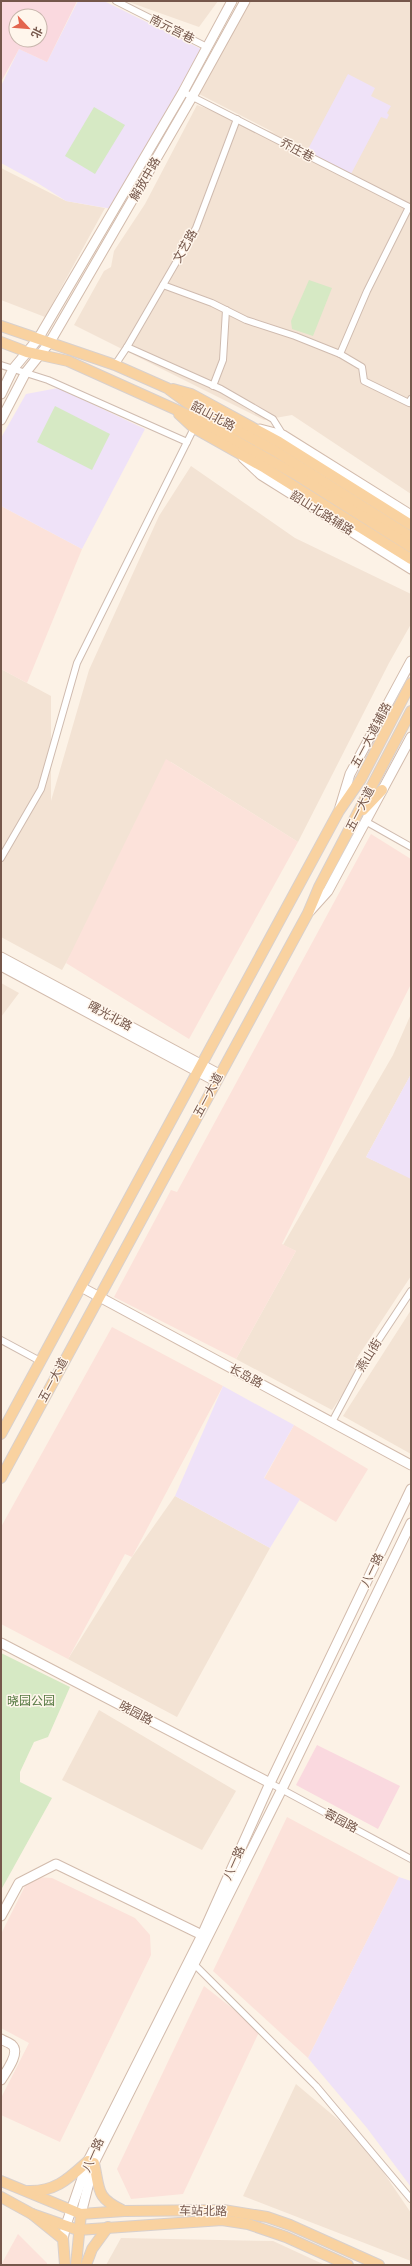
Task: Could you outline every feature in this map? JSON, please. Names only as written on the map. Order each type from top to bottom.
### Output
[{"type":"main road","name":"解放中路","points":[[1,394],[13,369],[38,339],[183,92],[232,1]]},
{"type":"main road","name":"解放中路","points":[[1,420],[26,372],[42,355],[50,342],[192,97],[245,1]]},
{"type":"main road","name":"韶山北路","points":[[1,326],[115,365],[167,388],[186,402],[275,451],[411,537]]},
{"type":"main road","name":"韶山北路","points":[[1,342],[27,352],[68,361],[199,420],[270,459],[411,547]]},
{"type":"main road","points":[[167,388],[191,394],[252,427],[281,439],[411,515]]},
{"type":"main road","points":[[174,410],[194,428],[266,468],[411,559]]},
{"type":"main road","points":[[281,439],[411,525]]},
{"type":"main road","name":"韶山北路辅路","points":[[236,452],[261,475],[411,569]]},
{"type":"main road","name":"五一大道辅路","points":[[339,811],[350,774],[411,661]]},
{"type":"main road","name":"五一大道","points":[[1,1434],[339,811],[361,779],[411,683]]},
{"type":"main road","name":"五一大道","points":[[1,1478],[308,913],[319,887],[360,820],[372,785],[411,711]]},
{"type":"main road","points":[[360,820],[382,790],[411,737]]},
{"type":"main road","name":"曙光北路","points":[[1,957],[217,1078]]},
{"type":"main road","name":"曙光北路","points":[[1,966],[199,1068]]},
{"type":"main road","name":"长岛路","points":[[81,1287],[411,1465]]},
{"type":"main road","name":"八一路","points":[[63,2240],[66,2225],[76,2213],[91,2162],[202,1935],[270,1783],[411,1489]]},
{"type":"main road","name":"八一路","points":[[91,2162],[194,1964],[282,1789],[411,1523]]},
{"type":"main road","name":"晓园路","points":[[1,1642],[270,1783]]},
{"type":"main road","points":[[1,1916],[19,1883],[56,1864],[202,1935]]},
{"type":"main road","points":[[1,2039],[12,2045],[15,2049],[13,2058],[1,2080]]},
{"type":"main road","points":[[21,2191],[41,2192],[64,2183],[91,2162],[102,2196],[107,2203],[124,2211]]},
{"type":"main road","name":"车站北路","points":[[1,2181],[21,2191],[76,2213],[223,2210],[267,2217],[290,2225],[379,2265]]},
{"type":"main road","points":[[1,2197],[32,2214],[63,2240],[65,2265]]},
{"type":"main road","points":[[76,2213],[78,2230],[76,2265]]},
{"type":"main road","name":"车站北路","points":[[32,2214],[78,2230],[222,2220],[248,2224],[286,2236],[348,2265]]},
{"type":"main road","points":[[86,2265],[92,2249],[108,2227]]},
{"type":"street","name":"南元宫巷","points":[[116,1],[207,47]]},
{"type":"street","name":"乔庄巷","points":[[183,92],[410,207]]},
{"type":"street","name":"文艺路","points":[[115,365],[196,228],[237,119]]},
{"type":"street","points":[[340,354],[367,291],[410,207]]},
{"type":"street","points":[[163,285],[226,310],[246,320],[295,336],[340,354],[362,367],[364,381],[409,403],[411,399]]},
{"type":"street","points":[[213,386],[223,360],[226,310]]},
{"type":"street","points":[[127,347],[213,386],[273,419],[281,439]]},
{"type":"street","points":[[1,365],[26,372],[187,442]]},
{"type":"street","points":[[1,858],[41,789],[77,663],[194,428]]},
{"type":"street","points":[[360,820],[411,847]]},
{"type":"street","name":"燕山街","points":[[332,1422],[364,1362],[411,1291]]},
{"type":"street","points":[[1,1340],[40,1361]]},
{"type":"street","name":"蓉园路","points":[[270,1783],[411,1859]]},
{"type":"street","points":[[194,1964],[316,2086],[411,2200]]},
{"type":"shaded area","points":[[1,1],[77,1],[47,62],[19,49],[1,82]]},
{"type":"shaded area","points":[[78,1],[104,1],[201,49],[112,209],[66,201],[36,182],[1,163],[1,86],[19,49],[47,62]]},
{"type":"shaded area","points":[[126,1],[218,1],[199,27]]},
{"type":"shaded area","points":[[250,1],[411,1],[411,494],[292,415],[264,420],[74,325],[104,271],[111,267],[114,251],[145,204],[197,105],[275,133],[199,94]]},
{"type":"shaded area","points":[[348,74],[375,88],[371,96],[391,106],[387,113],[389,115],[387,119],[381,117],[351,174],[307,151]]},
{"type":"shaded area","points":[[1,168],[66,201],[105,208],[45,317],[1,300]]},
{"type":"shaded area","points":[[58,388],[145,429],[82,549],[1,506],[1,438],[26,394]]},
{"type":"shaded area","points":[[191,466],[295,538],[411,594],[411,624],[389,663],[298,842],[171,762],[131,848],[62,970],[1,937],[1,669],[51,696],[51,801],[89,670],[159,516]]},
{"type":"shaded area","points":[[1,506],[82,549],[27,683],[1,669]]},
{"type":"shaded area","points":[[166,759],[298,842],[189,1039],[66,963]]},
{"type":"shaded area","points":[[371,834],[411,859],[411,984],[282,1244],[296,1251],[236,1359],[114,1297],[171,1190],[177,1192]]},
{"type":"shaded area","points":[[1,983],[19,993],[1,1017]]},
{"type":"shaded area","points":[[411,1014],[411,1074],[366,1157],[411,1178],[411,1276],[357,1358],[364,1362],[332,1410],[236,1359],[296,1251],[283,1245],[393,1055]]},
{"type":"shaded area","points":[[411,1074],[411,1179],[366,1157]]},
{"type":"shaded area","points":[[411,1310],[411,1454],[343,1416]]},
{"type":"shaded area","points":[[112,1327],[223,1386],[132,1557],[125,1554],[68,1659],[1,1624],[1,1527]]},
{"type":"shaded area","points":[[223,1386],[294,1425],[264,1478],[300,1499],[270,1548],[175,1496]]},
{"type":"shaded area","points":[[294,1425],[368,1469],[336,1522],[264,1479]]},
{"type":"shaded area","points":[[175,1496],[270,1548],[177,1717],[68,1659],[132,1557]]},
{"type":"shaded area","points":[[99,1710],[236,1791],[202,1850],[62,1780]]},
{"type":"shaded area","points":[[317,1745],[400,1786],[378,1829],[296,1785]]},
{"type":"shaded area","points":[[287,1817],[399,1877],[308,2058],[213,1971]]},
{"type":"shaded area","points":[[36,1877],[52,1878],[135,1918],[150,1935],[151,1955],[60,2142],[1,2115],[1,2098],[29,2043],[1,2028],[1,1934],[25,1886]]},
{"type":"shaded area","points":[[399,1877],[411,1881],[411,2187],[367,2128],[308,2058]]},
{"type":"shaded area","points":[[204,1986],[260,2030],[183,2194],[131,2199],[117,2169]]},
{"type":"shaded area","points":[[296,2084],[361,2139],[411,2213],[411,2261],[243,2196]]},
{"type":"shaded area","points":[[18,2234],[47,2263],[47,2265],[1,2265]]},
{"type":"shaded area","points":[[121,2238],[273,2241],[325,2265],[106,2265]]},
{"type":"green space","points":[[94,107],[125,125],[95,174],[65,156]]},
{"type":"green space","points":[[309,280],[332,288],[313,336],[292,329],[291,321]]},
{"type":"green space","points":[[55,406],[110,434],[92,470],[37,442]]},
{"type":"green space","name":"晓园公园","points":[[1,1653],[70,1687],[48,1737],[34,1742],[20,1772],[20,1782],[52,1798],[1,1890]]}]
